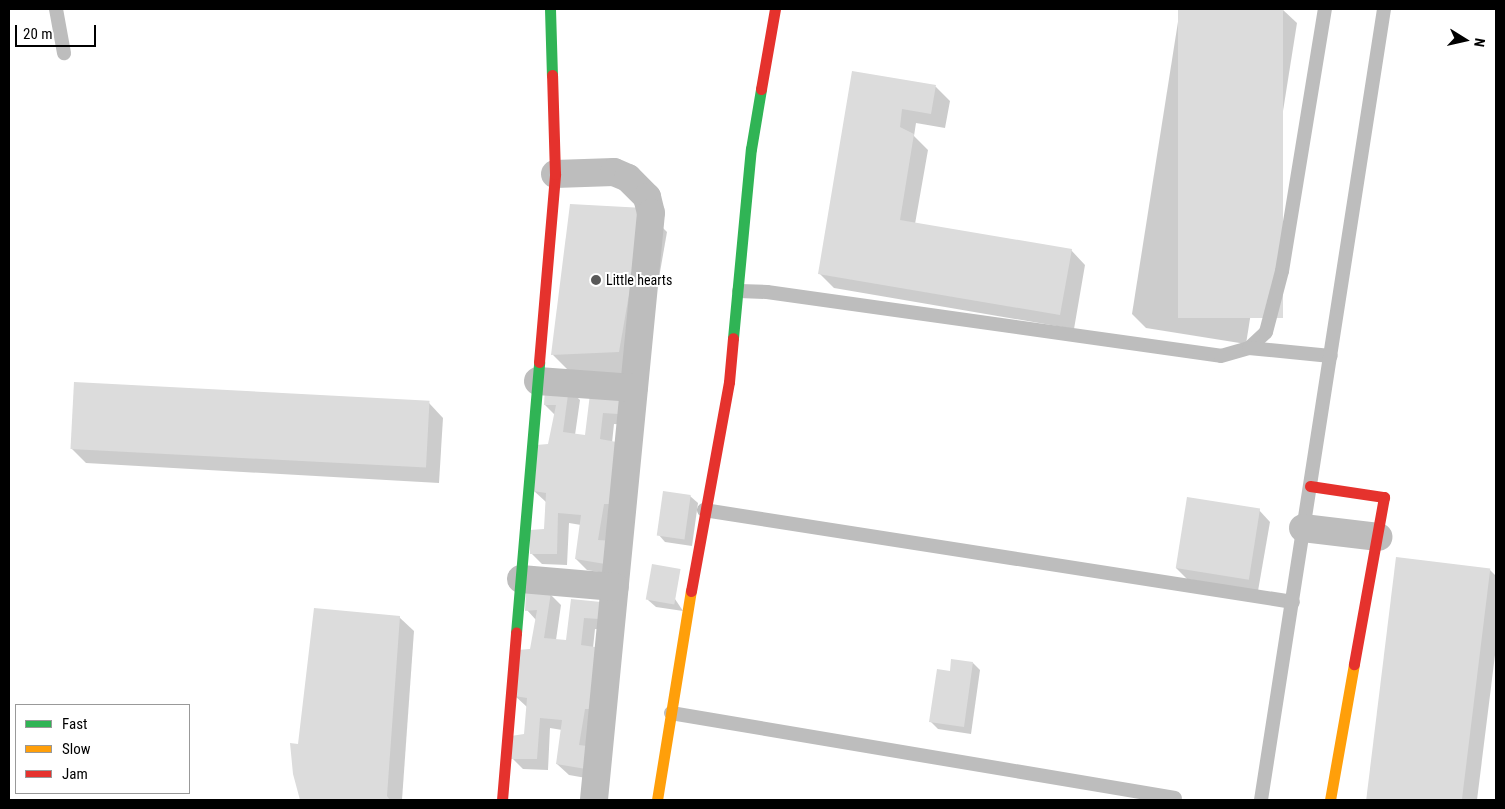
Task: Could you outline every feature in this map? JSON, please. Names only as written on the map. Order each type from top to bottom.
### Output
[{"type":"street","points":[[502,800],[555,174],[550,9]]},
{"type":"street","points":[[657,800],[704,510],[730,382],[751,149],[775,9]]},
{"type":"street","points":[[555,174],[614,172],[634,183],[650,205],[594,800]]},
{"type":"street","points":[[538,380],[634,388]]},
{"type":"street","points":[[1310,486],[1384,497],[1330,800]]},
{"type":"street","points":[[1304,528],[1378,537]]},
{"type":"street","points":[[521,579],[615,587]]},
{"type":"lane","points":[[56,9],[64,53]]},
{"type":"lane","points":[[1249,348],[1266,332],[1282,271],[1325,9]]},
{"type":"lane","points":[[1262,800],[1384,9]]},
{"type":"lane","points":[[739,291],[767,292],[1222,356],[1249,348],[1331,356]]},
{"type":"lane","points":[[704,510],[1293,602]]},
{"type":"lane","points":[[671,713],[1175,798]]},
{"type":"building","points":[[1178,9],[1283,9],[1283,318],[1178,318]]},
{"type":"building","points":[[852,71],[936,85],[931,114],[902,109],[900,127],[914,134],[900,220],[1072,249],[1060,315],[818,274]]},
{"type":"building","name":"Little hearts","points":[[570,204],[644,208],[619,352],[551,355]]},
{"type":"building","points":[[74,382],[430,401],[426,468],[70,449]]},
{"type":"building","points":[[545,386],[569,387],[563,432],[585,435],[590,394],[620,397],[618,414],[603,413],[600,439],[622,443],[616,504],[604,504],[598,540],[614,541],[611,565],[575,559],[581,515],[558,513],[557,554],[530,554],[530,530],[544,529],[546,493],[533,491],[536,445],[548,444],[556,405],[544,405]]},
{"type":"building","points":[[663,491],[691,495],[684,539],[657,536]]},
{"type":"building","points":[[1187,497],[1260,509],[1249,580],[1176,568]]},
{"type":"building","points":[[1396,557],[1490,569],[1462,800],[1366,800]]},
{"type":"building","points":[[652,564],[681,569],[674,604],[646,599]]},
{"type":"building","points":[[526,592],[551,592],[544,638],[566,640],[571,599],[601,602],[599,619],[584,618],[581,645],[602,648],[597,709],[585,709],[579,745],[595,747],[592,770],[556,764],[562,720],[540,718],[537,759],[511,759],[511,736],[524,734],[527,698],[514,696],[518,650],[530,649],[537,610],[525,611]]},
{"type":"building","points":[[314,608],[400,616],[387,796],[390,800],[300,800],[293,774],[290,743],[298,744]]},
{"type":"building","points":[[951,659],[973,662],[964,727],[929,722],[937,669],[950,671]]},
{"type":"traffic: fast","points":[[550,9],[552,75]]},
{"type":"traffic: fast","points":[[733,338],[751,149],[761,89]]},
{"type":"traffic: fast","points":[[516,633],[539,362]]},
{"type":"traffic: slow","points":[[657,800],[691,591]]},
{"type":"traffic: slow","points":[[1330,800],[1354,664]]},
{"type":"traffic: jam","points":[[761,89],[775,9]]},
{"type":"traffic: jam","points":[[539,362],[555,174],[552,75]]},
{"type":"traffic: jam","points":[[691,591],[729,382],[733,338]]},
{"type":"traffic: jam","points":[[1310,486],[1384,497],[1354,664]]},
{"type":"traffic: jam","points":[[502,800],[516,633]]},
{"type":"place","name":"Little hearts","points":[[596,280]]}]
